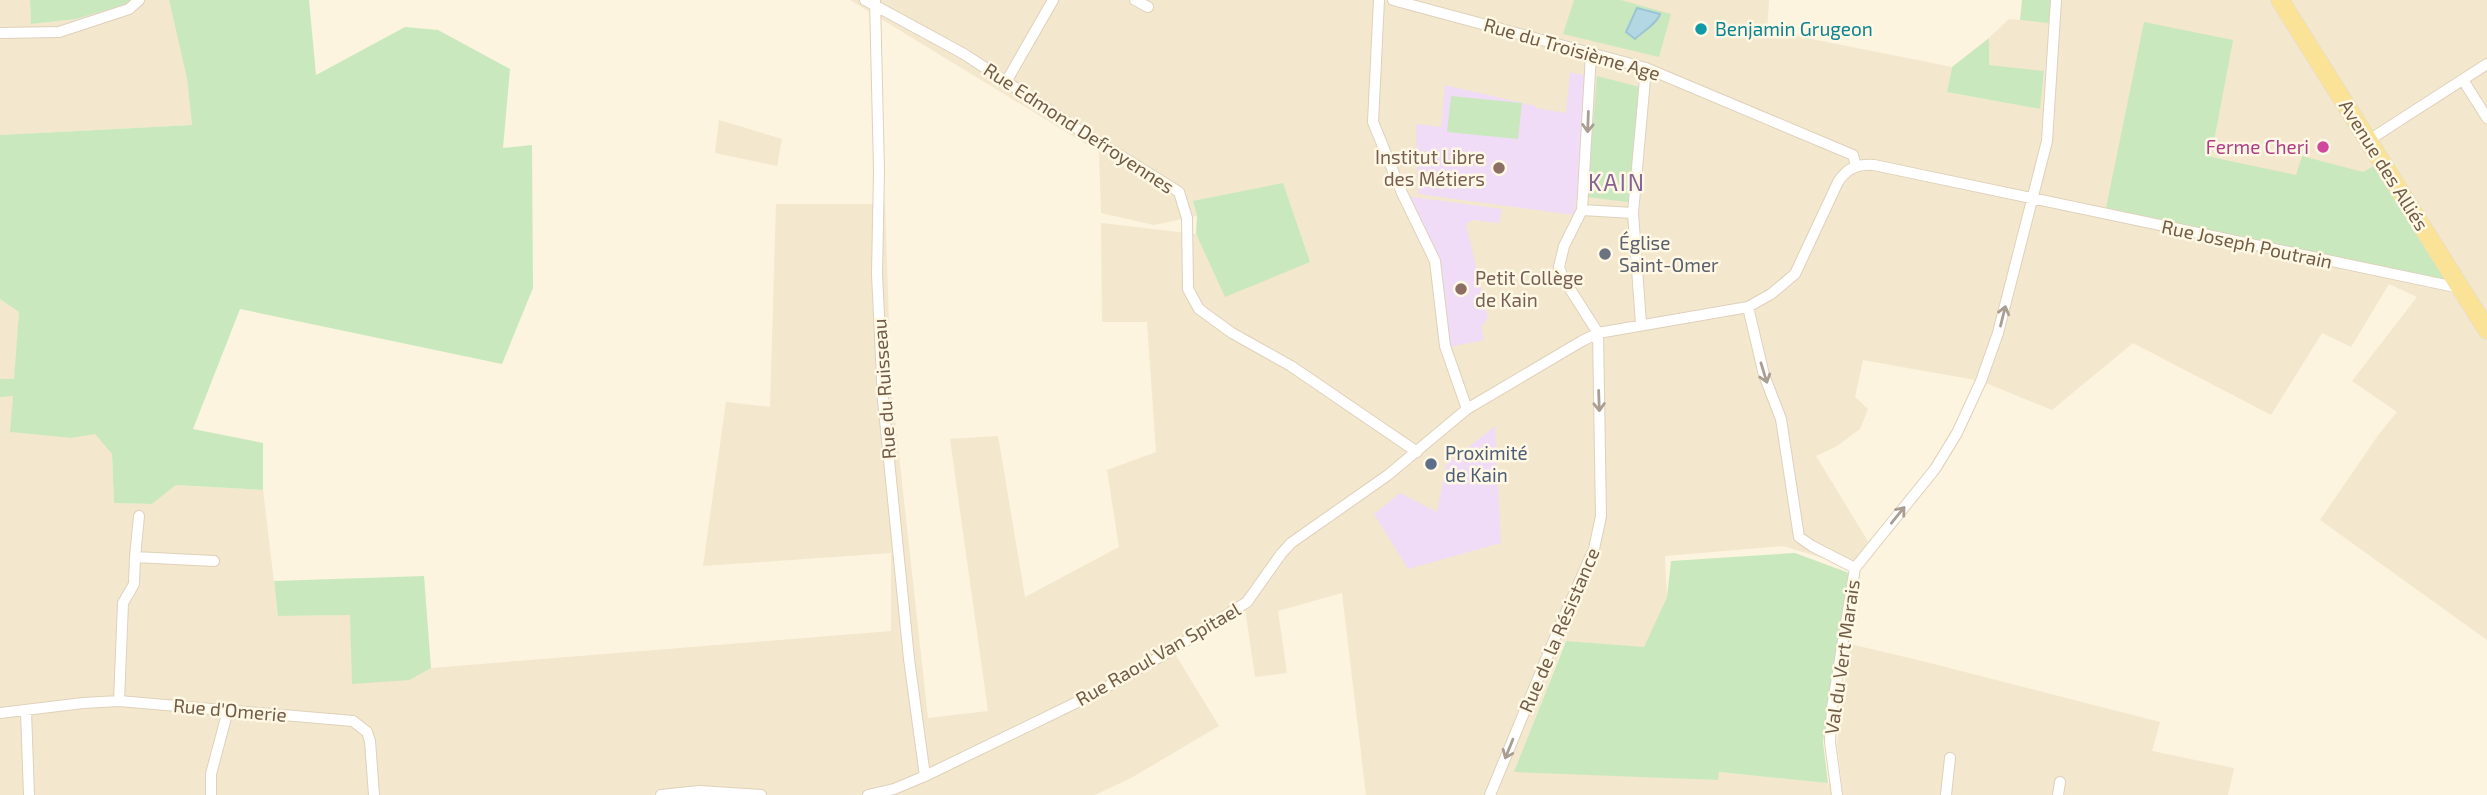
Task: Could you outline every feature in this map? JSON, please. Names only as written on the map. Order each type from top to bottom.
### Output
[{"type":"main road","name":"Avenue des Alliés","points":[[2280,0],[2487,330]]},
{"type":"street","points":[[0,33],[59,32],[129,9],[139,0]]},
{"type":"street","points":[[1006,82],[1053,0]]},
{"type":"street","points":[[1135,0],[1148,7]]},
{"type":"street","points":[[1379,0],[1373,122],[1402,193],[1435,261],[1445,346],[1467,409]]},
{"type":"street","name":"Rue du Troisième Age","points":[[1393,0],[1646,68],[1853,155],[1856,166]]},
{"type":"street","points":[[1855,568],[1935,469],[1957,433],[1981,381],[1998,333],[2047,141],[2056,0]]},
{"type":"street","name":"Rue Edmond Defroyennes","points":[[872,2],[964,54],[1179,192],[1187,218],[1188,289],[1199,309],[1232,333],[1290,366],[1417,452]]},
{"type":"street","name":"Rue du Ruisseau","points":[[872,2],[879,170],[877,274],[883,400],[909,659],[925,776]]},
{"type":"street","points":[[1591,54],[1580,214],[1564,246],[1559,267],[1598,333]]},
{"type":"street","points":[[2369,140],[2487,64]]},
{"type":"street","points":[[1641,324],[1633,213],[1646,68]]},
{"type":"street","points":[[2463,80],[2487,118]]},
{"type":"street","name":"Rue Joseph Poutrain","points":[[1856,166],[1874,165],[2463,289]]},
{"type":"street","points":[[1748,307],[1771,294],[1795,274],[1838,181],[1843,174],[1856,166]]},
{"type":"street","points":[[1580,214],[1633,213]]},
{"type":"street","name":"Rue Raoul Van Spitael","points":[[867,795],[894,789],[925,776],[1096,693],[1172,650],[1247,601],[1291,543],[1363,494],[1467,409],[1598,333],[1748,307]]},
{"type":"street","name":"Val du Vert Marais","points":[[1748,307],[1764,375],[1781,419],[1799,537],[1812,547],[1855,568],[1832,708],[1830,742],[1837,795]]},
{"type":"street","name":"Rue de la Résistance","points":[[1490,795],[1594,549],[1601,516],[1598,333]]},
{"type":"street","points":[[119,701],[123,603],[134,584],[139,516]]},
{"type":"street","points":[[135,557],[214,561]]},
{"type":"street","name":"Rue d'Omerie","points":[[0,713],[119,701],[353,721],[367,732],[370,741],[374,795]]},
{"type":"street","points":[[211,795],[211,774],[228,710]]},
{"type":"street","points":[[26,711],[29,795]]},
{"type":"street","points":[[1946,795],[1950,758]]},
{"type":"street","points":[[2058,795],[2060,782]]},
{"type":"street","points":[[661,795],[699,791],[761,795]]},
{"type":"shaded area","points":[[0,0],[30,0],[31,24],[76,19],[133,0],[169,0],[187,79],[192,125],[0,135]]},
{"type":"shaded area","points":[[850,0],[1769,0],[1767,30],[1952,67],[1947,92],[2039,109],[2044,72],[1988,65],[1989,38],[2009,19],[2051,23],[2054,0],[2487,0],[2487,640],[2320,520],[2397,412],[2352,381],[2417,297],[2389,284],[2351,347],[2322,333],[2271,415],[2133,343],[2052,410],[1981,381],[1863,360],[1855,397],[1868,409],[1860,429],[1837,446],[1816,456],[1872,548],[1855,568],[1783,546],[1665,556],[1667,597],[1644,648],[1565,641],[1515,771],[1718,780],[1718,772],[1830,783],[1833,795],[1366,795],[1342,593],[1278,611],[1287,673],[1255,677],[1245,608],[1175,654],[1219,726],[1131,778],[1095,795],[0,795],[0,299],[19,312],[11,432],[71,438],[95,433],[112,454],[114,503],[152,504],[176,485],[263,490],[278,616],[350,615],[410,680],[431,668],[891,631],[891,553],[703,566],[726,402],[770,407],[776,204],[885,204],[891,383],[928,718],[988,711],[950,439],[998,436],[1025,597],[1119,547],[1107,470],[1156,452],[1147,322],[1102,322],[1101,223],[1196,234],[1225,296],[1193,202],[1197,216],[1154,225],[1101,213],[1099,152]]},
{"type":"shaded area","name":"Institut Libre des Métiers","points":[[1570,72],[1586,76],[1584,142],[1574,215],[1418,194],[1416,124],[1441,127],[1445,85],[1566,113]]},
{"type":"shaded area","points":[[719,120],[782,139],[777,166],[715,153]]},
{"type":"shaded area","name":"Petit Collège de Kain","points":[[1406,196],[1502,209],[1499,223],[1473,220],[1466,224],[1488,318],[1481,327],[1484,340],[1449,347],[1438,261]]},
{"type":"shaded area","points":[[1495,426],[1501,543],[1408,569],[1374,514],[1400,493],[1437,512],[1446,465]]},
{"type":"shaded area","points":[[1850,644],[2160,722],[2152,751],[2234,768],[2228,795],[1843,795],[1837,743]]},
{"type":"green space","points":[[30,0],[133,0],[76,19],[31,24]]},
{"type":"green space","points":[[169,0],[309,0],[316,75],[405,27],[438,30],[510,69],[503,148],[532,145],[533,288],[502,364],[240,309],[193,429],[263,443],[263,490],[176,485],[152,504],[114,503],[112,454],[95,434],[71,438],[10,432],[13,396],[0,397],[0,379],[14,379],[19,312],[0,299],[0,135],[192,125],[187,79]]},
{"type":"green space","points":[[1574,0],[1621,0],[1671,14],[1659,57],[1563,34]]},
{"type":"green space","points":[[2022,0],[2056,0],[2055,24],[2020,20]]},
{"type":"green space","points":[[2144,22],[2233,40],[2211,157],[2296,175],[2302,156],[2363,172],[2374,166],[2448,281],[2106,208]]},
{"type":"green space","points":[[1989,38],[1989,65],[2044,71],[2040,109],[1947,92],[1952,67]]},
{"type":"green space","points":[[1597,76],[1640,87],[1628,202],[1587,197]]},
{"type":"green space","points":[[1451,96],[1522,103],[1518,139],[1447,132]]},
{"type":"green space","points":[[1283,183],[1310,262],[1225,297],[1196,234],[1197,216],[1193,201]]},
{"type":"green space","points":[[1795,553],[1849,573],[1823,742],[1828,783],[1719,772],[1718,780],[1514,772],[1566,641],[1644,647],[1667,597],[1671,561]]},
{"type":"green space","points":[[424,576],[431,668],[410,680],[352,684],[350,615],[278,616],[274,581]]},
{"type":"water","points":[[1637,8],[1660,14],[1653,24],[1635,39],[1626,32]]},
{"type":"place","name":"Benjamin Grugeon","points":[[1701,29]]},
{"type":"place","name":"Ferme Cheri","points":[[2323,147]]},
{"type":"place","name":"Institut Libre des Métiers","points":[[1499,168]]},
{"type":"place","name":"Église Saint-Omer","points":[[1605,254]]},
{"type":"place","name":"Petit Collège de Kain","points":[[1461,289]]},
{"type":"place","name":"Proximité de Kain","points":[[1431,464]]},
{"type":"district","name":"KAIN","points":[[1617,183]]}]
